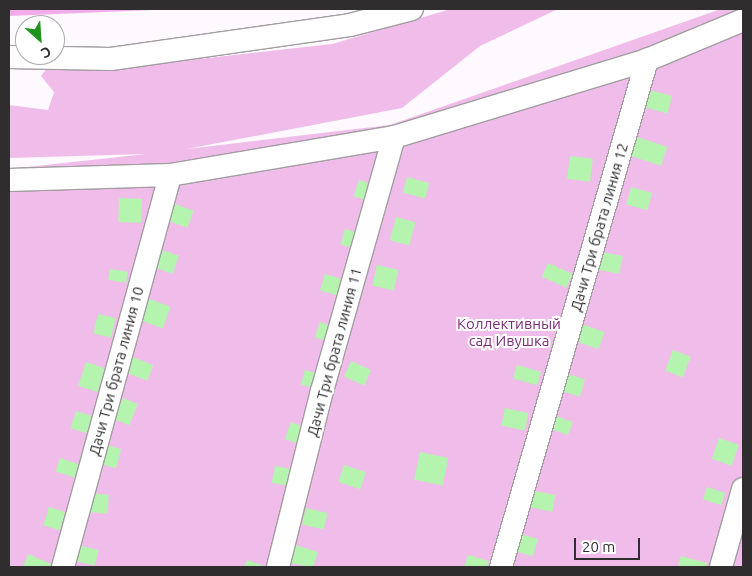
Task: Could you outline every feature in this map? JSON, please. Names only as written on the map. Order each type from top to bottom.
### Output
[{"type":"street","points":[[9,57],[111,59],[350,25],[412,9]]},
{"type":"street","points":[[9,180],[170,175],[394,137],[647,60],[743,20]]},
{"type":"street","name":"Дачи Три брата линия 12","points":[[501,567],[647,60]]},
{"type":"street","name":"Дачи Три брата линия 11","points":[[278,567],[322,390],[394,137]]},
{"type":"street","name":"Дачи Три брата линия 10","points":[[63,567],[170,175]]},
{"type":"street","points":[[722,567],[743,489]]},
{"type":"green space","name":"Коллективный сад Ивушка","points":[[451,9],[558,9],[480,46],[402,108],[187,149],[390,125],[721,9],[743,9],[743,567],[9,567],[9,169],[146,154],[9,158],[9,105],[48,110],[54,92],[41,76],[49,65],[164,63],[332,44]]},
{"type":"shaded area","points":[[9,9],[177,9],[15,15],[9,16]]},
{"type":"building","points":[[646,89],[672,96],[667,113],[641,106]]},
{"type":"building","points":[[634,136],[667,147],[661,166],[628,155]]},
{"type":"building","points":[[570,156],[593,159],[590,182],[567,179]]},
{"type":"building","points":[[407,177],[429,183],[425,198],[403,192]]},
{"type":"building","points":[[359,180],[378,186],[373,202],[354,196]]},
{"type":"building","points":[[631,187],[652,193],[647,210],[626,204]]},
{"type":"building","points":[[119,198],[142,199],[141,223],[118,222]]},
{"type":"building","points":[[172,203],[194,211],[187,228],[166,220]]},
{"type":"building","points":[[396,217],[415,222],[409,245],[390,240]]},
{"type":"building","points":[[345,229],[362,234],[358,249],[341,244]]},
{"type":"building","points":[[159,249],[179,256],[173,274],[153,267]]},
{"type":"building","points":[[602,252],[623,256],[619,274],[599,270]]},
{"type":"building","points":[[548,263],[573,274],[567,288],[542,277]]},
{"type":"building","points":[[377,265],[398,270],[394,290],[372,285]]},
{"type":"building","points":[[110,269],[128,272],[126,283],[108,280]]},
{"type":"building","points":[[325,274],[348,281],[343,297],[320,290]]},
{"type":"building","points":[[149,299],[171,307],[163,328],[141,321]]},
{"type":"building","points":[[98,314],[116,318],[111,338],[94,333]]},
{"type":"building","points":[[320,322],[337,328],[332,343],[315,337]]},
{"type":"building","points":[[578,323],[604,332],[599,349],[572,340]]},
{"type":"building","points":[[673,350],[691,357],[683,377],[665,371]]},
{"type":"building","points":[[130,356],[153,365],[147,381],[124,372]]},
{"type":"building","points":[[351,361],[371,370],[364,385],[344,377]]},
{"type":"building","points":[[86,362],[105,368],[97,392],[78,386]]},
{"type":"building","points":[[517,365],[541,372],[537,385],[513,378]]},
{"type":"building","points":[[305,370],[323,375],[319,390],[301,384]]},
{"type":"building","points":[[560,372],[585,379],[580,396],[555,389]]},
{"type":"building","points":[[123,398],[138,404],[129,425],[114,419]]},
{"type":"building","points":[[505,408],[528,413],[525,431],[501,426]]},
{"type":"building","points":[[76,411],[92,416],[87,433],[71,428]]},
{"type":"building","points":[[550,414],[573,422],[568,435],[545,427]]},
{"type":"building","points":[[291,422],[310,429],[304,446],[285,439]]},
{"type":"building","points":[[719,438],[739,445],[732,466],[712,459]]},
{"type":"building","points":[[107,445],[121,449],[116,468],[101,464]]},
{"type":"building","points":[[420,452],[448,458],[443,485],[414,479]]},
{"type":"building","points":[[60,458],[79,464],[75,477],[56,471]]},
{"type":"building","points":[[344,465],[366,472],[360,489],[338,482]]},
{"type":"building","points":[[275,466],[296,470],[292,487],[272,483]]},
{"type":"building","points":[[707,487],[725,493],[721,505],[703,499]]},
{"type":"building","points":[[530,490],[556,495],[552,512],[527,507]]},
{"type":"building","points":[[91,493],[109,495],[107,514],[89,512]]},
{"type":"building","points":[[49,507],[65,512],[60,530],[43,525]]},
{"type":"building","points":[[306,508],[327,513],[324,530],[302,525]]},
{"type":"building","points":[[518,533],[538,539],[533,556],[513,550]]},
{"type":"building","points":[[77,545],[98,550],[95,566],[73,561]]},
{"type":"building","points":[[295,545],[318,552],[313,567],[289,563]]},
{"type":"building","points":[[28,554],[51,564],[49,567],[23,567]]},
{"type":"building","points":[[468,555],[489,561],[487,567],[464,567]]},
{"type":"building","points":[[681,556],[707,563],[706,567],[678,567]]},
{"type":"building","points":[[247,560],[267,567],[244,567]]}]
